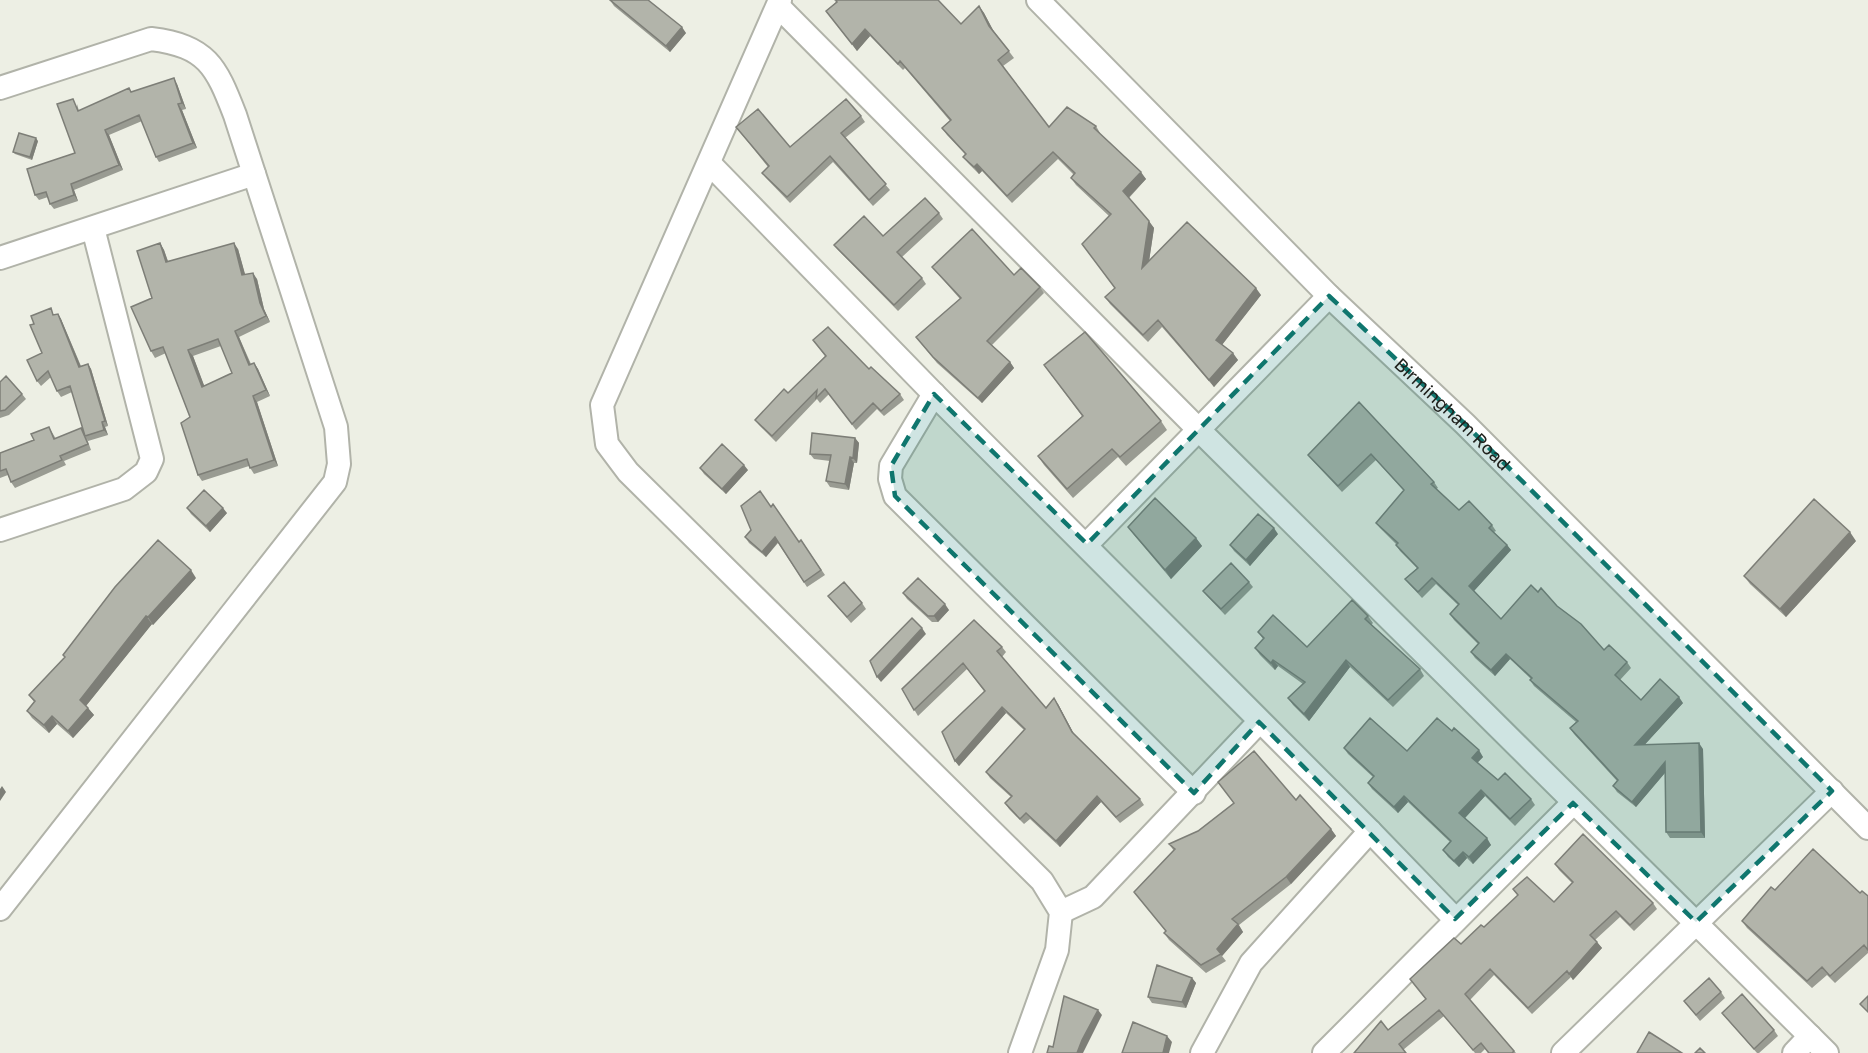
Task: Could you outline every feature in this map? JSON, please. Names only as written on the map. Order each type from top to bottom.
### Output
[{"type":"street","name":"Birmingham Road","points":[[1038,0],[1329,296],[1465,424],[1868,828]]},
{"type":"street","points":[[1020,1053],[1057,950],[1061,912],[1042,881],[628,472],[608,444],[602,405],[779,3],[1198,429],[1827,1053]]},
{"type":"street","points":[[0,88],[151,39],[174,42],[199,53],[219,75],[254,174],[336,427],[339,464],[335,482],[0,909]]},
{"type":"street","points":[[710,164],[934,393],[1087,544],[1259,722],[1370,831],[1455,920]]},
{"type":"street","points":[[0,258],[254,174]]},
{"type":"street","points":[[0,530],[124,489],[146,472],[152,459],[93,228]]},
{"type":"street","points":[[1087,544],[1329,296]]},
{"type":"street","points":[[934,393],[891,466],[890,479],[895,496],[1194,793]]},
{"type":"street","points":[[1061,912],[1094,897],[1259,722]]},
{"type":"street","points":[[1563,1053],[1832,791]]},
{"type":"street","points":[[1324,1053],[1573,803]]},
{"type":"street","points":[[1202,1053],[1251,963],[1370,831]]},
{"type":"street","points":[[1794,1053],[1810,1036]]},
{"type":"highlighted area","points":[[1329,296],[1465,424],[1832,791],[1696,922],[1573,803],[1455,919],[1259,722],[1194,793],[895,496],[891,466],[934,394],[1087,544]]},
{"type":"building","points":[[610,0],[648,0],[682,27],[666,46]]},
{"type":"building","points":[[836,0],[938,0],[961,24],[979,6],[989,26],[1009,51],[998,60],[1049,127],[1067,107],[1096,126],[1094,128],[1141,172],[1123,191],[1149,221],[1142,268],[1187,222],[1256,288],[1216,340],[1233,353],[1209,380],[1158,320],[1143,335],[1105,297],[1115,288],[1082,244],[1111,214],[1071,178],[1075,173],[1053,152],[1007,196],[977,164],[974,167],[963,157],[966,154],[942,128],[951,120],[900,61],[898,64],[865,29],[852,44],[826,11],[837,2]]},
{"type":"building","points":[[174,78],[182,103],[178,104],[193,143],[156,157],[139,115],[105,130],[119,165],[71,184],[74,195],[50,204],[46,192],[35,195],[27,169],[75,153],[57,104],[73,99],[78,111],[129,88],[131,92]]},
{"type":"building","points":[[846,99],[861,116],[841,133],[886,184],[869,200],[830,156],[787,197],[762,173],[769,166],[736,127],[758,109],[790,147]]},
{"type":"building","points":[[19,133],[36,138],[30,157],[13,152]]},
{"type":"building","points":[[925,198],[939,213],[897,252],[922,278],[894,305],[834,245],[864,216],[883,236]]},
{"type":"building","points":[[972,229],[1014,275],[1021,268],[1040,287],[987,341],[1010,362],[978,398],[933,357],[916,337],[961,298],[932,267]]},
{"type":"building","points":[[160,243],[166,262],[234,243],[242,275],[253,273],[260,303],[266,316],[235,331],[249,365],[254,363],[266,390],[253,396],[274,460],[250,468],[247,459],[198,475],[181,423],[190,417],[163,347],[151,351],[131,307],[152,298],[137,251]],"holes":[[[218,339],[232,373],[202,387],[188,350]]]},
{"type":"building","points":[[51,308],[53,315],[58,314],[79,367],[88,364],[105,421],[102,422],[104,430],[85,436],[70,386],[57,391],[48,371],[37,381],[27,360],[42,353],[30,325],[34,324],[31,316]]},
{"type":"building","points":[[828,327],[869,369],[871,367],[900,394],[881,411],[873,403],[852,424],[825,389],[816,398],[817,390],[772,436],[755,420],[784,389],[788,393],[826,356],[813,340]]},
{"type":"building","points":[[1085,332],[1161,421],[1120,457],[1112,449],[1067,489],[1038,456],[1083,416],[1044,365]]},
{"type":"building","points":[[6,376],[22,394],[5,410],[0,411],[0,382]]},
{"type":"building","points":[[1359,402],[1434,482],[1431,484],[1459,510],[1469,501],[1492,525],[1489,528],[1507,545],[1469,586],[1501,619],[1531,585],[1538,592],[1541,588],[1557,606],[1581,624],[1604,650],[1609,645],[1627,662],[1615,675],[1641,700],[1660,679],[1679,697],[1635,745],[1699,743],[1701,832],[1666,832],[1665,762],[1632,802],[1613,786],[1618,780],[1570,728],[1578,721],[1530,680],[1532,678],[1506,654],[1491,670],[1471,652],[1479,643],[1450,614],[1459,604],[1432,578],[1418,592],[1405,579],[1418,568],[1396,545],[1398,543],[1376,523],[1404,490],[1371,454],[1338,486],[1308,455]]},
{"type":"building","points":[[49,427],[54,439],[81,428],[88,444],[60,456],[62,460],[11,482],[6,469],[0,471],[0,453],[34,440],[31,434]]},
{"type":"building","points":[[812,433],[855,438],[853,458],[850,457],[845,484],[826,481],[831,455],[810,454]]},
{"type":"building","points":[[722,444],[744,465],[722,489],[700,468]]},
{"type":"building","points":[[204,490],[223,508],[206,526],[187,508]]},
{"type":"building","points":[[760,491],[771,507],[773,504],[799,542],[801,540],[821,570],[804,582],[775,537],[762,552],[745,537],[751,530],[741,506]]},
{"type":"building","points":[[1155,498],[1196,538],[1165,570],[1128,527]]},
{"type":"building","points":[[1814,499],[1850,532],[1780,609],[1744,576]]},
{"type":"building","points":[[1258,514],[1274,528],[1246,560],[1230,545]]},
{"type":"building","points":[[158,540],[191,570],[148,617],[146,616],[80,700],[88,708],[68,731],[52,716],[44,725],[27,711],[35,701],[29,695],[65,657],[63,655],[115,587]]},
{"type":"building","points":[[1231,563],[1249,582],[1221,609],[1203,591]]},
{"type":"building","points":[[918,578],[945,604],[934,616],[928,616],[903,593]]},
{"type":"building","points":[[844,582],[862,603],[847,617],[828,596]]},
{"type":"building","points":[[1352,600],[1368,616],[1365,619],[1420,669],[1388,700],[1346,660],[1304,714],[1288,698],[1305,682],[1273,660],[1271,663],[1255,648],[1264,638],[1258,632],[1273,615],[1307,647]]},
{"type":"building","points":[[912,618],[922,628],[877,677],[870,661]]},
{"type":"building","points":[[974,620],[1002,647],[997,651],[1046,708],[1054,698],[1072,732],[1140,799],[1116,817],[1097,796],[1056,841],[1026,813],[1020,819],[1005,803],[1012,796],[986,772],[1025,729],[1002,707],[955,761],[942,732],[985,691],[963,663],[914,710],[902,689]]},
{"type":"building","points":[[1370,718],[1407,751],[1437,718],[1452,731],[1454,728],[1479,750],[1472,758],[1498,780],[1505,773],[1531,799],[1510,819],[1481,790],[1459,813],[1487,838],[1469,857],[1463,852],[1454,861],[1443,850],[1451,841],[1404,796],[1394,807],[1368,783],[1374,776],[1344,748]]},
{"type":"building","points":[[1254,751],[1296,800],[1300,795],[1331,829],[1286,877],[1232,919],[1238,924],[1217,949],[1221,954],[1201,965],[1164,933],[1166,931],[1134,892],[1175,849],[1169,844],[1198,831],[1234,803],[1218,782]]},
{"type":"building","points":[[1583,834],[1653,903],[1630,925],[1616,911],[1590,935],[1597,942],[1569,974],[1567,971],[1528,1008],[1490,969],[1465,994],[1514,1051],[1512,1053],[1489,1053],[1481,1043],[1473,1050],[1439,1010],[1399,1044],[1406,1053],[1354,1053],[1381,1021],[1388,1030],[1426,999],[1410,979],[1454,938],[1461,944],[1481,925],[1484,927],[1518,895],[1513,889],[1527,877],[1554,902],[1573,882],[1555,864]]},
{"type":"building","points":[[1813,849],[1860,893],[1862,891],[1868,896],[1868,950],[1864,945],[1830,976],[1822,967],[1807,981],[1742,921],[1771,887],[1775,890]]},
{"type":"building","points":[[1157,965],[1192,978],[1182,1002],[1148,997]]},
{"type":"building","points":[[1709,978],[1721,992],[1696,1015],[1684,1001]]},
{"type":"building","points":[[1742,994],[1774,1030],[1754,1049],[1722,1013]]},
{"type":"building","points":[[1064,996],[1098,1010],[1077,1053],[1047,1053],[1049,1046],[1053,1047]]},
{"type":"building","points":[[1868,996],[1868,1012],[1860,1004]]},
{"type":"building","points":[[1133,1022],[1167,1036],[1163,1053],[1122,1053]]},
{"type":"building","points":[[1649,1032],[1682,1053],[1637,1053]]},
{"type":"building","points":[[1700,1048],[1705,1053],[1695,1053]]}]
